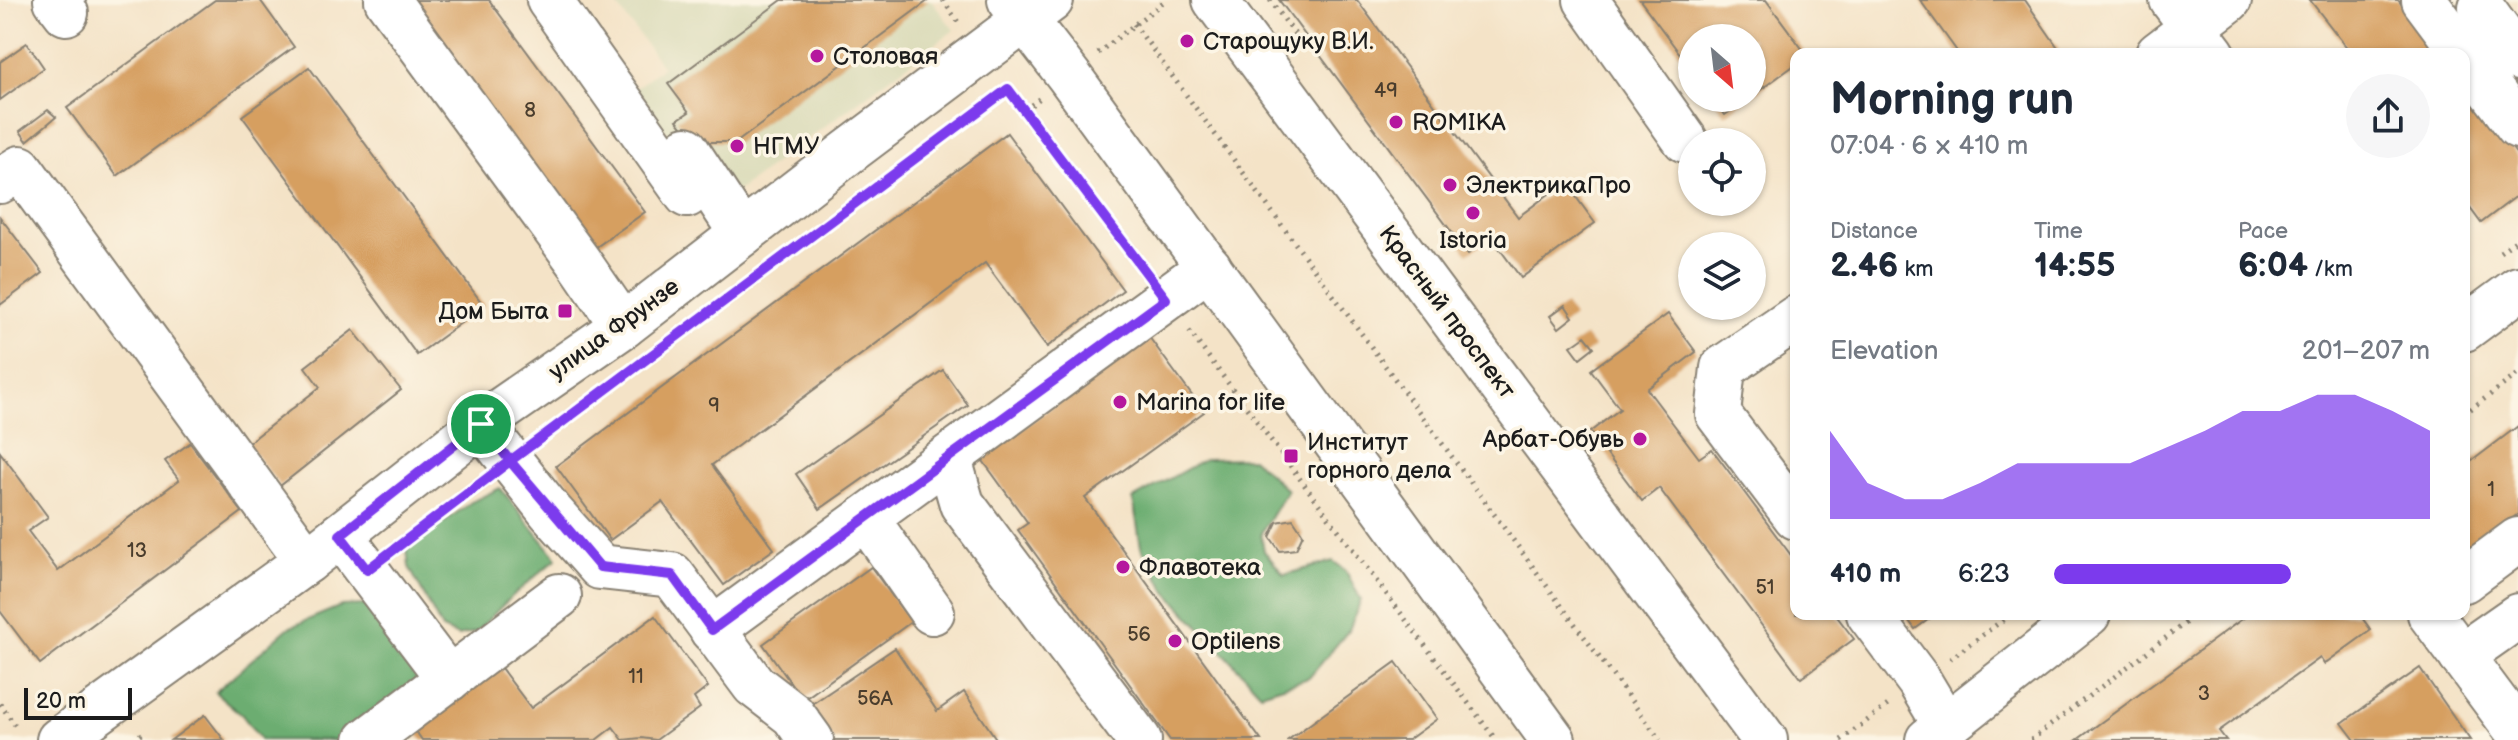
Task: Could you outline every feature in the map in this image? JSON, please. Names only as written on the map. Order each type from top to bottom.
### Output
[{"type":"main road","points":[[387,0],[623,326]]},
{"type":"main road","points":[[549,0],[687,195]]},
{"type":"main road","name":"Красный проспект","points":[[1215,0],[1765,740]]},
{"type":"main road","points":[[1586,0],[1678,130]]},
{"type":"main road","points":[[2166,48],[2229,0]]},
{"type":"main road","points":[[2424,0],[2460,48]]},
{"type":"main road","points":[[1029,7],[1069,76],[1553,740]]},
{"type":"main road","name":"улица Фрунзе","points":[[38,735],[323,548],[481,424],[623,326],[979,53],[1029,7]]},
{"type":"main road","points":[[2481,7],[2518,58]]},
{"type":"main road","points":[[2470,62],[2518,126]]},
{"type":"main road","points":[[650,97],[742,234]]},
{"type":"main road","points":[[0,181],[20,168],[323,548],[367,570],[449,679]]},
{"type":"main road","points":[[712,630],[1209,267]]},
{"type":"main road","points":[[2470,325],[2518,289]]},
{"type":"main road","points":[[1790,322],[1723,368],[1718,414],[1790,509]]},
{"type":"main road","points":[[481,424],[600,567],[672,575],[754,685],[793,715],[811,740]]},
{"type":"main road","points":[[949,459],[962,504],[1139,740]]},
{"type":"main road","points":[[866,518],[932,612]]},
{"type":"main road","points":[[2470,576],[2518,540]]},
{"type":"main road","points":[[367,740],[559,596]]},
{"type":"main road","points":[[2461,656],[2518,616]]},
{"type":"main road","points":[[1873,620],[1919,681],[1937,733],[2080,620]]},
{"type":"main road","points":[[2434,620],[2518,732]]},
{"type":"path","points":[[954,0],[945,3],[979,53],[1496,740]]},
{"type":"path","points":[[1134,24],[1660,740]]},
{"type":"path","points":[[791,251],[1008,89]]},
{"type":"path","points":[[2470,410],[2518,374]]},
{"type":"path","points":[[367,570],[600,394]]},
{"type":"path","points":[[2031,740],[2189,620]]},
{"type":"path","points":[[0,704],[38,735]]},
{"type":"path","points":[[133,740],[146,731]]},
{"type":"shaded area","name":"НГМУ","points":[[613,0],[931,0],[954,30],[720,204],[634,89],[663,67]]},
{"type":"green space","points":[[1252,458],[1287,490],[1261,533],[1264,551],[1284,575],[1333,561],[1346,571],[1361,600],[1349,630],[1309,678],[1261,693],[1167,592],[1141,547],[1133,499],[1205,459]]},
{"type":"green space","points":[[500,488],[557,558],[476,632],[458,636],[442,629],[409,567],[407,550],[471,502]]},
{"type":"green space","points":[[366,605],[420,675],[405,699],[341,740],[261,740],[242,715],[215,692],[288,628],[341,606]]},
{"type":"building","points":[[215,0],[260,0],[294,47],[117,176],[67,108]]},
{"type":"building","points":[[407,0],[489,0],[645,212],[592,250]]},
{"type":"building","points":[[782,0],[929,0],[737,142],[695,142],[677,120],[689,112],[668,84]]},
{"type":"building","points":[[1279,0],[1357,0],[1518,217],[1565,182],[1595,223],[1521,278],[1491,237],[1468,254]]},
{"type":"building","points":[[1640,0],[1766,0],[1802,48],[1790,48],[1790,68],[1766,86],[1766,24],[1678,24],[1678,51]]},
{"type":"building","points":[[1920,0],[2025,0],[2058,48],[1955,48]]},
{"type":"building","points":[[2310,0],[2398,0],[2435,48],[2347,48]]},
{"type":"building","points":[[27,43],[44,68],[0,100],[0,62]]},
{"type":"building","points":[[309,67],[484,306],[417,355],[242,116]]},
{"type":"building","points":[[2470,94],[2518,156],[2518,195],[2481,223],[2470,208]]},
{"type":"building","points":[[48,110],[56,117],[27,141],[20,131]]},
{"type":"building","points":[[1007,133],[1123,290],[1047,347],[985,263],[712,465],[774,549],[724,585],[662,502],[610,540],[556,466]]},
{"type":"building","points":[[0,217],[43,273],[0,305]]},
{"type":"building","points":[[1565,305],[1573,317],[1559,328],[1550,316]]},
{"type":"building","points":[[1668,314],[1696,352],[1647,389],[1699,458],[1712,449],[1790,554],[1790,620],[1840,620],[1854,639],[1801,678],[1659,488],[1642,501],[1590,432],[1620,409],[1591,370]]},
{"type":"building","points":[[353,330],[401,390],[280,486],[247,444],[320,387],[305,367]]},
{"type":"building","points":[[1585,336],[1594,347],[1580,358],[1571,346]]},
{"type":"building","points":[[1149,337],[1204,412],[1085,498],[1261,740],[1170,740],[1018,530],[1028,523],[981,458]]},
{"type":"building","points":[[943,370],[968,405],[820,509],[796,474]]},
{"type":"building","points":[[2518,426],[2518,514],[2470,550],[2470,462]]},
{"type":"building","points":[[190,443],[242,512],[40,664],[0,611],[0,452],[48,517],[28,531],[58,571],[179,480],[165,461]]},
{"type":"building","points":[[1293,519],[1303,534],[1296,549],[1280,551],[1270,537],[1277,522]]},
{"type":"building","points":[[871,567],[911,622],[803,700],[763,644]]},
{"type":"building","points":[[655,616],[708,687],[694,698],[700,708],[656,740],[623,740],[613,727],[596,740],[422,740],[410,723],[495,660],[531,708]]},
{"type":"building","points":[[1908,620],[1928,620],[1915,629]]},
{"type":"building","points":[[2241,620],[2364,620],[2371,630],[2324,664],[2320,658],[2219,731],[2226,740],[2077,740]]},
{"type":"building","points":[[895,648],[937,711],[964,692],[997,740],[833,740],[809,706]]},
{"type":"building","points":[[1396,662],[1437,719],[1408,740],[1288,740]]},
{"type":"building","points":[[2420,668],[2470,740],[2355,740],[2342,723]]},
{"type":"building","points":[[205,715],[224,740],[171,740]]},
{"type":"place","name":"Старощуку В.И.","points":[[1187,41]]},
{"type":"place","name":"Столовая","points":[[817,56]]},
{"type":"place","name":"ROMIKA","points":[[1396,122]]},
{"type":"place","name":"НГМУ","points":[[737,146]]},
{"type":"place","name":"ЭлектрикаПро","points":[[1450,185]]},
{"type":"place","name":"Istoria","points":[[1473,213]]},
{"type":"place","name":"Дом Быта","points":[[565,311]]},
{"type":"place","name":"Marina for life","points":[[1120,402]]},
{"type":"place","name":"Арбат-Обувь","points":[[1640,439]]},
{"type":"place","name":"Институт горного дела","points":[[1291,456]]},
{"type":"place","name":"Флавотека","points":[[1123,567]]},
{"type":"place","name":"Optilens","points":[[1175,641]]},
{"type":"route","points":[[481,424],[340,535],[367,570],[510,461],[600,567],[672,575],[712,630],[1166,299],[1008,89],[510,461],[481,424]]}]
